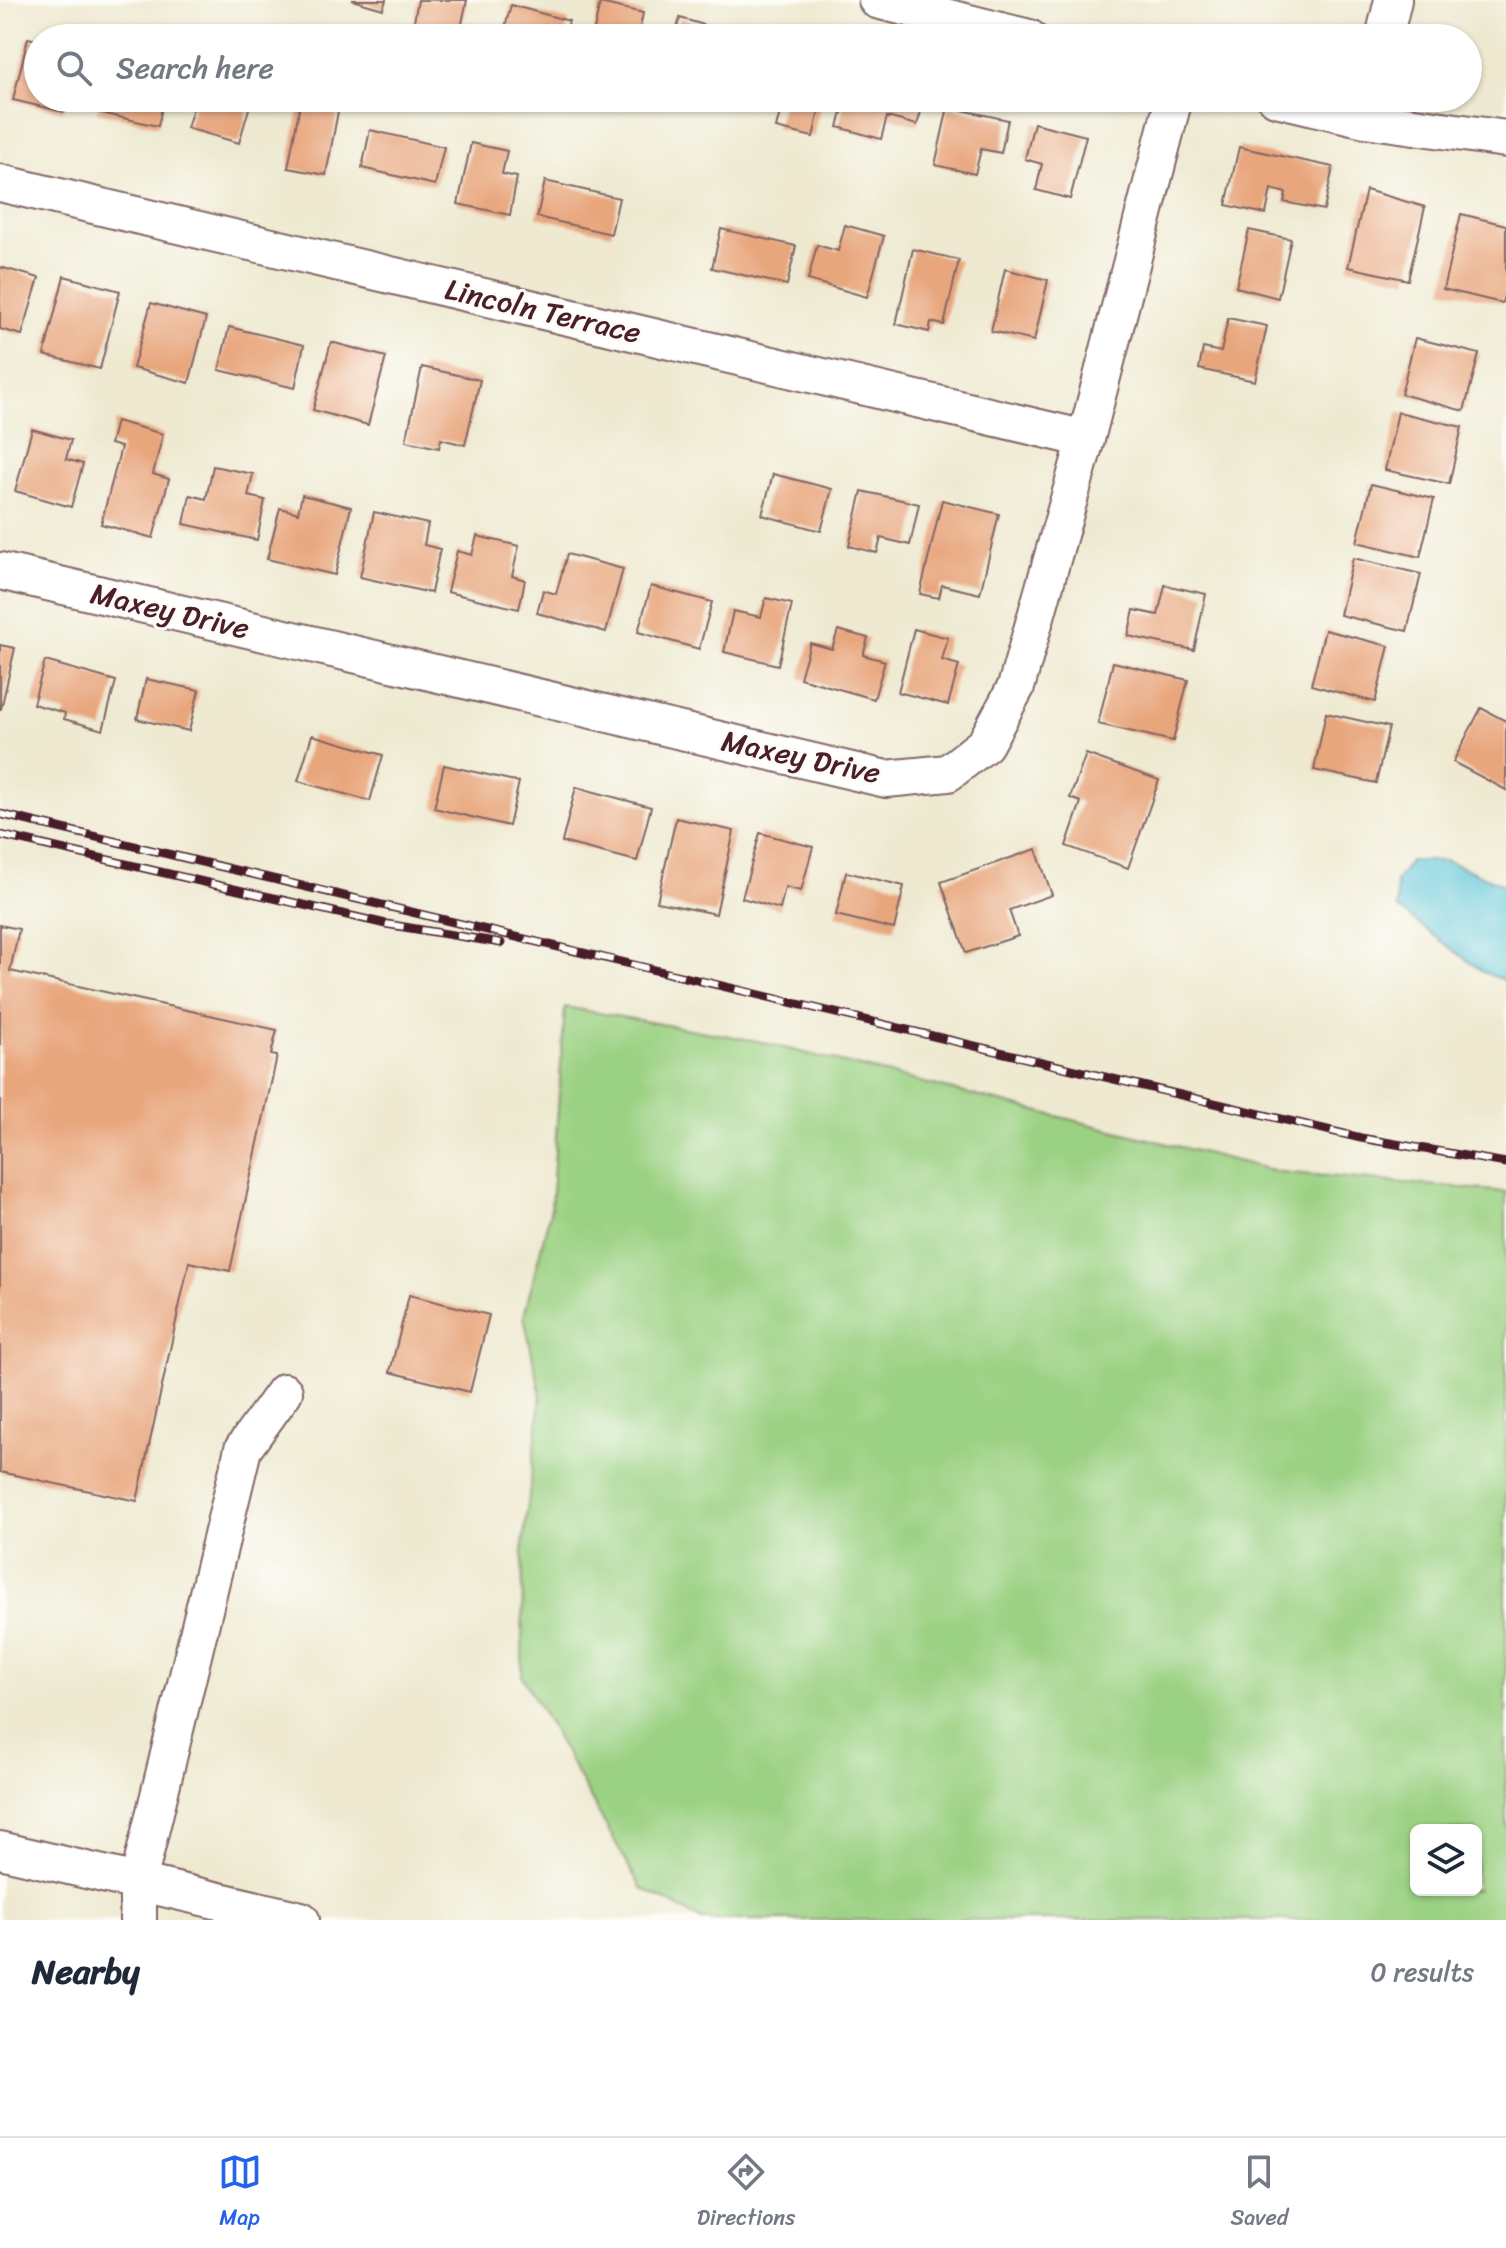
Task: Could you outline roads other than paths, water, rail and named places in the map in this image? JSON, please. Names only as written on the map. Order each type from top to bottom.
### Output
[{"type":"street","points":[[877,0],[973,24]]},
{"type":"street","points":[[1387,24],[1393,0]]},
{"type":"street","name":"Maxey Drive","points":[[0,571],[886,779],[948,773],[985,744],[1016,687],[1086,439],[1170,112]]},
{"type":"street","points":[[1385,112],[1506,139]]},
{"type":"street","name":"Lincoln Terrace","points":[[0,183],[1086,439]]},
{"type":"street","points":[[138,1920],[138,1882],[243,1449],[284,1392]]},
{"type":"street","points":[[0,1850],[301,1920]]},
{"type":"water","points":[[1410,861],[1448,861],[1506,886],[1506,981],[1483,972],[1397,908],[1396,881]]},
{"type":"railway","points":[[0,814],[1361,1138],[1506,1163]]},
{"type":"railway","points":[[0,835],[386,924],[501,943]]}]
